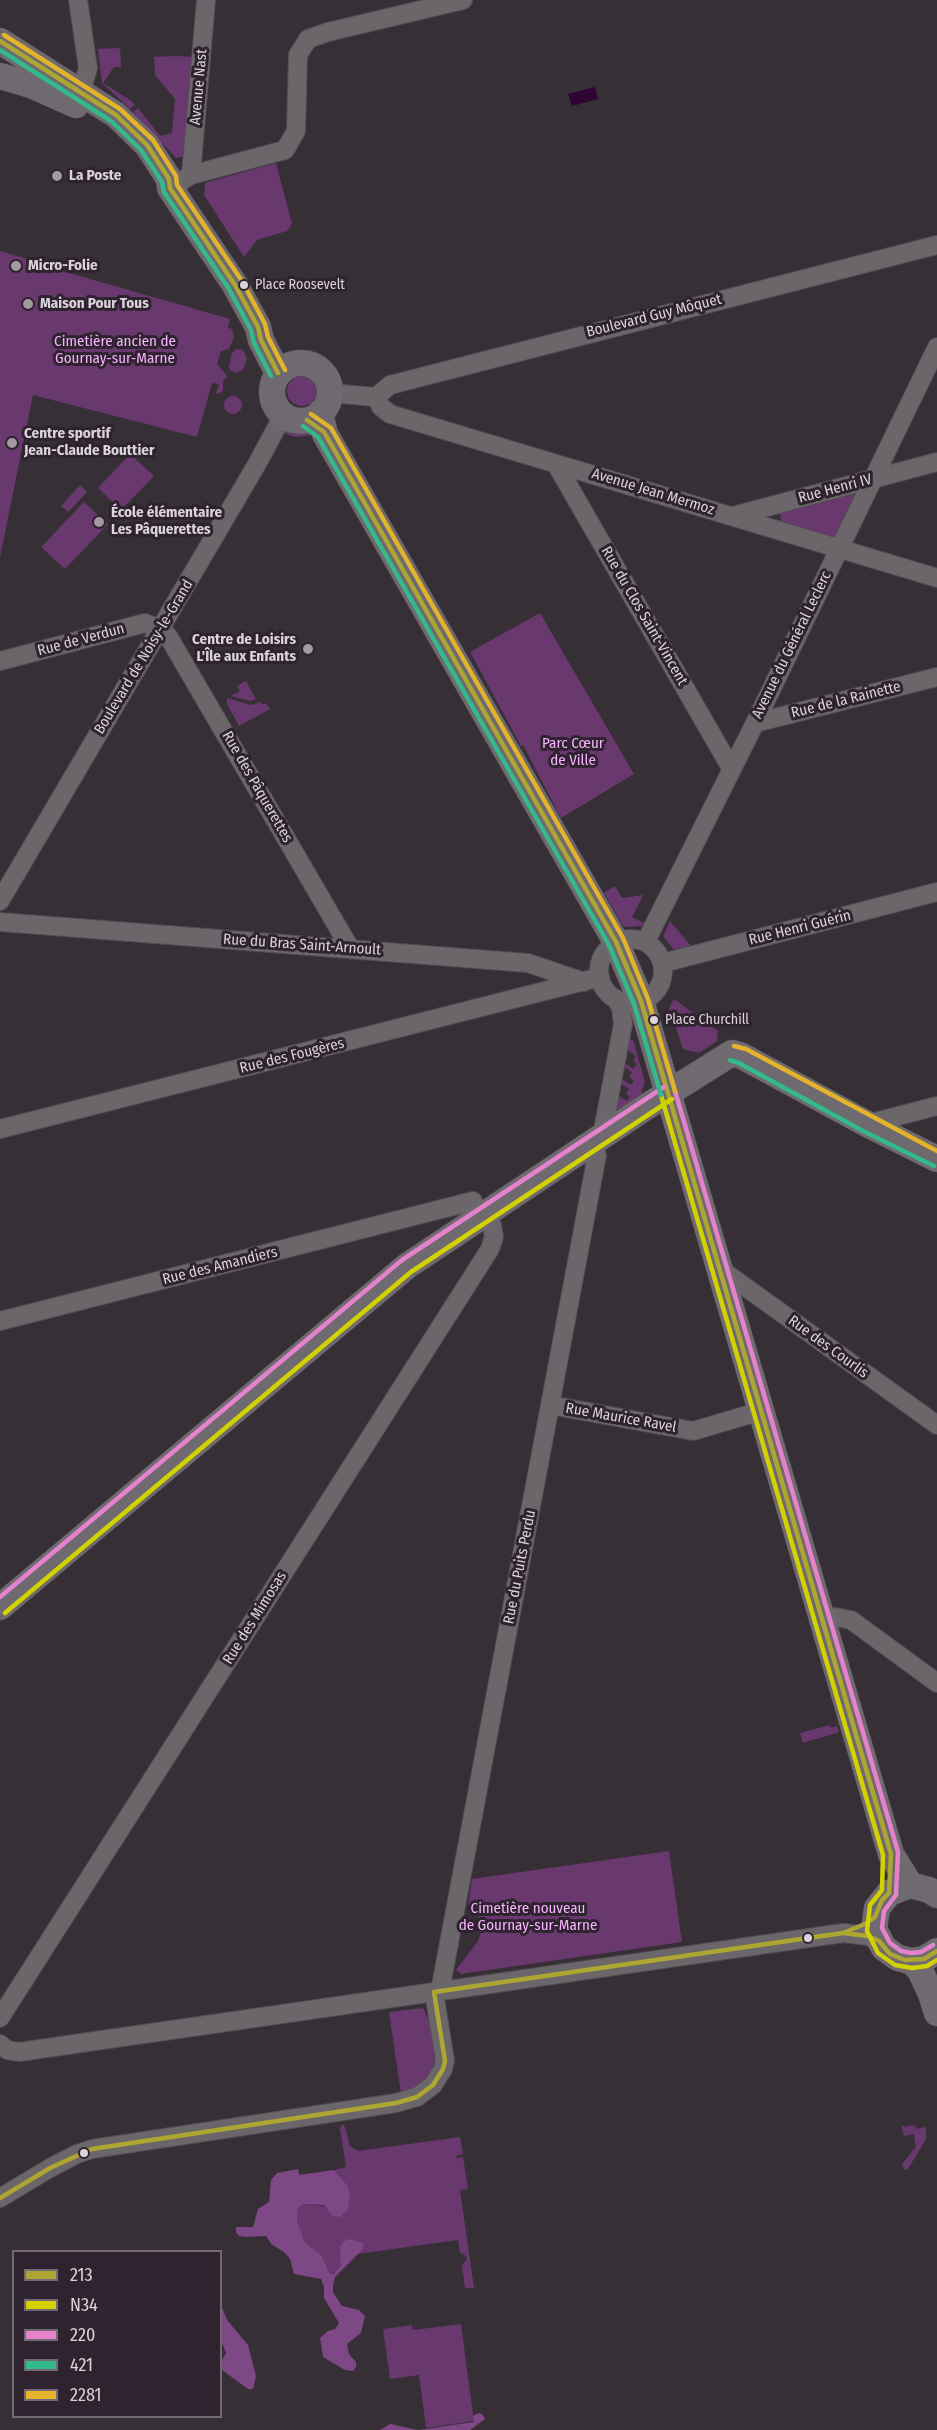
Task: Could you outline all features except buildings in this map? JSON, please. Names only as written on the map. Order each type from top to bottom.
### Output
[{"type":"main road","points":[[0,41],[59,77],[118,136],[180,182],[258,327],[269,335],[286,368]]},
{"type":"main road","points":[[0,46],[0,58]]},
{"type":"main road","points":[[0,76],[83,101]]},
{"type":"main road","points":[[320,415],[291,419],[279,411],[272,396],[272,388],[286,368],[302,363],[319,369],[329,384],[320,415],[616,942],[641,1001],[900,1889]]},
{"type":"main road","points":[[0,1607],[408,1266],[455,1235],[480,1208],[600,1139],[732,1053],[742,1056],[937,1159]]},
{"type":"main road","points":[[928,1955],[898,1958],[890,1954],[877,1929],[877,1908],[900,1889],[929,1890],[937,1895]]},
{"type":"main road","points":[[928,1955],[937,1981]]},
{"type":"main road","points":[[928,1955],[920,1970],[932,1994],[937,2013]]},
{"type":"street","points":[[78,0],[88,68],[83,101]]},
{"type":"street","name":"Avenue Nast","points":[[180,182],[206,0]]},
{"type":"street","points":[[180,182],[285,150],[296,131],[298,55],[308,39],[444,2],[463,0]]},
{"type":"street","points":[[31,85],[38,76],[59,77]]},
{"type":"street","name":"Boulevard Guy Môquet","points":[[376,397],[390,385],[937,245]]},
{"type":"street","name":"Avenue du Général Leclerc","points":[[646,941],[937,347]]},
{"type":"street","points":[[320,415],[376,397]]},
{"type":"street","name":"Avenue Jean Mermoz","points":[[376,397],[381,407],[390,414],[937,578]]},
{"type":"street","name":"Boulevard de Noisy-le-Grand","points":[[0,901],[271,440],[279,423],[279,411]]},
{"type":"street","name":"Rue Henri IV","points":[[733,516],[937,462]]},
{"type":"street","name":"Rue du Clos Saint-Vincent","points":[[556,464],[731,768]]},
{"type":"street","name":"Rue de Verdun","points":[[0,661],[145,623],[160,629]]},
{"type":"street","name":"Rue des Pâquerettes","points":[[160,629],[174,644],[350,948]]},
{"type":"street","name":"Rue de la Rainette","points":[[754,723],[937,677]]},
{"type":"street","name":"Rue Henri Guérin","points":[[663,963],[937,892]]},
{"type":"street","name":"Rue du Bras Saint-Arnoult","points":[[0,922],[528,963],[592,980]]},
{"type":"street","points":[[626,939],[646,941],[659,954],[663,963],[662,982],[650,997],[632,1003],[616,999],[603,986],[592,980],[602,957],[616,942],[626,939]]},
{"type":"street","name":"Rue des Fougères","points":[[0,1130],[592,980]]},
{"type":"street","name":"Rue du Puits Perdu","points":[[437,1991],[623,1024],[621,1008],[616,999]]},
{"type":"street","points":[[867,1124],[937,1107]]},
{"type":"street","name":"Rue des Amandiers","points":[[0,1321],[440,1210],[480,1208]]},
{"type":"street","name":"Rue des Mimosas","points":[[0,2018],[490,1249],[494,1237],[492,1225],[480,1208]]},
{"type":"street","points":[[440,1210],[455,1235]]},
{"type":"street","name":"Rue des Courlis","points":[[719,1268],[937,1425]]},
{"type":"street","name":"Rue Maurice Ravel","points":[[550,1406],[693,1431],[761,1411]]},
{"type":"street","points":[[822,1620],[835,1617],[851,1620],[937,1683]]},
{"type":"street","points":[[3,2047],[19,2052],[843,1933],[865,1924],[877,1929]]},
{"type":"street","points":[[0,2198],[50,2168],[92,2149],[396,2103],[417,2097],[439,2078],[446,2061],[437,1991]]},
{"type":"green space","points":[[120,48],[121,67],[114,67],[103,83],[130,100],[135,105],[130,109],[102,83],[98,49]]},
{"type":"green space","points":[[154,57],[192,57],[184,156],[176,158],[133,112],[138,108],[160,136],[172,133],[175,99],[155,75]]},
{"type":"green space","points":[[276,163],[292,224],[287,231],[257,240],[244,257],[204,195],[205,183]]},
{"type":"green space","name":"Cimetière ancien de Gournay-sur-Marne","points":[[0,251],[44,264],[44,266],[230,319],[228,328],[232,329],[234,337],[229,349],[221,351],[217,364],[227,376],[223,382],[223,390],[219,394],[216,393],[219,384],[212,383],[197,437],[33,395],[0,557]]},
{"type":"green space","points":[[237,349],[243,350],[247,358],[243,370],[236,373],[230,370],[229,366],[232,353]]},
{"type":"green space","points":[[302,376],[308,377],[316,385],[316,397],[308,405],[302,406],[296,405],[288,397],[287,391],[288,385],[296,377]]},
{"type":"green space","points":[[233,396],[239,399],[242,405],[239,411],[233,414],[227,411],[224,405],[227,399]]},
{"type":"green space","points":[[287,423],[306,428],[314,435],[296,437],[280,432]]},
{"type":"green space","points":[[130,454],[154,476],[121,510],[98,488]]},
{"type":"green space","points":[[80,485],[87,492],[68,512],[61,506]]},
{"type":"green space","points":[[851,493],[855,496],[835,538],[781,521],[780,513],[783,509]]},
{"type":"green space","points":[[84,502],[108,524],[65,569],[41,547]]},
{"type":"green space","name":"Parc Cœur de Ville","points":[[540,613],[634,774],[561,818],[470,652]]},
{"type":"green space","points":[[246,681],[256,699],[251,701],[231,696],[240,691],[237,686]]},
{"type":"green space","points":[[227,698],[251,705],[266,703],[270,709],[239,726],[227,704]]},
{"type":"green space","points":[[615,886],[622,898],[643,895],[632,917],[644,923],[643,926],[624,927],[604,893]]},
{"type":"green space","points":[[670,921],[691,946],[674,950],[663,936]]},
{"type":"green space","points":[[674,999],[718,1031],[717,1041],[699,1053],[683,1049],[669,1008]]},
{"type":"green space","points":[[625,1038],[633,1040],[645,1082],[641,1093],[644,1097],[612,1117],[616,1094],[627,1101],[630,1097],[626,1094],[629,1089],[618,1082],[619,1077],[631,1085],[634,1081],[629,1077],[632,1072],[621,1065],[622,1061],[633,1069],[637,1064],[633,1061],[636,1056],[624,1048]]},
{"type":"green space","points":[[830,1725],[831,1728],[837,1726],[839,1732],[803,1743],[800,1733]]},
{"type":"green space","name":"Cimetière nouveau de Gournay-sur-Marne","points":[[669,1851],[682,1942],[461,1974],[456,1970],[478,1941],[481,1931],[479,1917],[468,1905],[472,1879]]},
{"type":"green space","points":[[423,2008],[429,2020],[436,2052],[435,2065],[428,2078],[415,2089],[401,2093],[389,2012]]},
{"type":"green space","points":[[342,2124],[350,2146],[358,2151],[460,2137],[463,2154],[456,2156],[457,2158],[463,2157],[468,2189],[460,2190],[474,2288],[465,2288],[462,2265],[467,2259],[460,2253],[458,2240],[357,2254],[363,2249],[342,2260],[333,2275],[329,2273],[322,2256],[305,2242],[297,2221],[298,2208],[304,2204],[324,2206],[328,2211],[350,2193],[348,2186],[334,2170],[346,2167],[340,2129]]},
{"type":"green space","points":[[901,2125],[905,2127],[915,2125],[916,2129],[925,2127],[926,2131],[926,2139],[908,2169],[904,2170],[902,2164],[916,2147],[914,2134],[904,2136]]},
{"type":"green space","points":[[461,2324],[474,2421],[426,2428],[419,2375],[390,2379],[383,2329],[412,2325],[413,2330]]},
{"type":"shaded area","points":[[595,87],[598,99],[572,106],[568,94]]},
{"type":"shaded area","points":[[298,2169],[299,2175],[334,2170],[348,2186],[350,2193],[348,2209],[340,2217],[332,2216],[324,2205],[304,2204],[298,2208],[297,2221],[305,2242],[322,2256],[329,2273],[333,2275],[341,2265],[340,2248],[343,2242],[349,2239],[363,2243],[363,2249],[335,2277],[333,2286],[333,2292],[342,2306],[359,2310],[365,2316],[361,2333],[347,2344],[349,2354],[356,2362],[353,2371],[345,2370],[323,2357],[320,2338],[328,2331],[335,2329],[339,2323],[324,2298],[321,2279],[294,2274],[290,2259],[271,2244],[266,2236],[239,2236],[236,2232],[236,2227],[253,2227],[258,2209],[269,2202],[271,2180],[277,2173]]},
{"type":"shaded area","points":[[222,2308],[227,2320],[248,2345],[256,2376],[253,2389],[248,2389],[222,2370],[222,2360],[226,2353],[222,2343]]},
{"type":"shaded area","points":[[478,2413],[482,2414],[485,2419],[470,2430],[418,2430],[474,2422],[473,2416]]},
{"type":"shaded area","points":[[390,2424],[418,2430],[380,2430]]},
{"type":"transit line","name":"2281","points":[[4,35],[120,109],[153,140],[176,176],[177,185],[242,281],[265,324],[268,337],[285,370]]},
{"type":"transit line","name":"213","points":[[0,41],[116,115],[147,145],[169,179],[170,188],[235,285],[258,327],[261,340],[278,373]]},
{"type":"transit line","name":"421","points":[[0,50],[111,121],[141,150],[162,182],[164,192],[229,289],[251,330],[254,343],[271,376]]},
{"type":"transit line","name":"2281","points":[[311,414],[331,428],[623,938],[648,999],[675,1091]]},
{"type":"transit line","name":"213","points":[[307,420],[324,432],[616,942],[641,1001],[891,1854],[889,1893],[882,1900],[875,1917],[843,1933],[434,1992]]},
{"type":"transit line","name":"421","points":[[303,426],[318,437],[609,945],[634,1004],[661,1095]]},
{"type":"transit line","name":"2281","points":[[734,1046],[746,1049],[937,1151]]},
{"type":"transit line","name":"421","points":[[730,1060],[934,1166]]},
{"type":"transit line","name":"220","points":[[0,1597],[402,1260],[664,1087]]},
{"type":"transit line","name":"220","points":[[675,1091],[898,1852],[896,1895],[884,1911],[882,1928],[890,1943],[901,1951],[921,1952],[933,1945]]},
{"type":"transit line","name":"N34","points":[[661,1095],[883,1855],[882,1890],[870,1905],[867,1931],[878,1953],[895,1965],[912,1968],[927,1966],[937,1960]]},
{"type":"transit line","name":"N34","points":[[5,1613],[411,1272],[672,1099]]},
{"type":"transit line","name":"213","points":[[815,1937],[843,1933],[868,1936],[879,1941],[890,1954],[905,1960],[924,1959],[937,1951]]},
{"type":"transit line","name":"213","points":[[0,2198],[50,2168],[92,2149],[396,2103],[417,2097],[433,2085],[445,2061],[434,1992]]},
{"type":"place","name":"La Poste","points":[[57,176]]},
{"type":"place","name":"Micro-Folie","points":[[16,266]]},
{"type":"place","name":"Place Roosevelt","points":[[244,285]]},
{"type":"place","name":"Maison Pour Tous","points":[[28,304]]},
{"type":"place","name":"Centre sportif Jean-Claude Bouttier","points":[[12,443]]},
{"type":"place","name":"École élémentaire Les Pâquerettes","points":[[99,522]]},
{"type":"place","name":"Centre de Loisirs L'Île aux Enfants","points":[[308,649]]},
{"type":"place","name":"Place Churchill","points":[[654,1020]]}]
